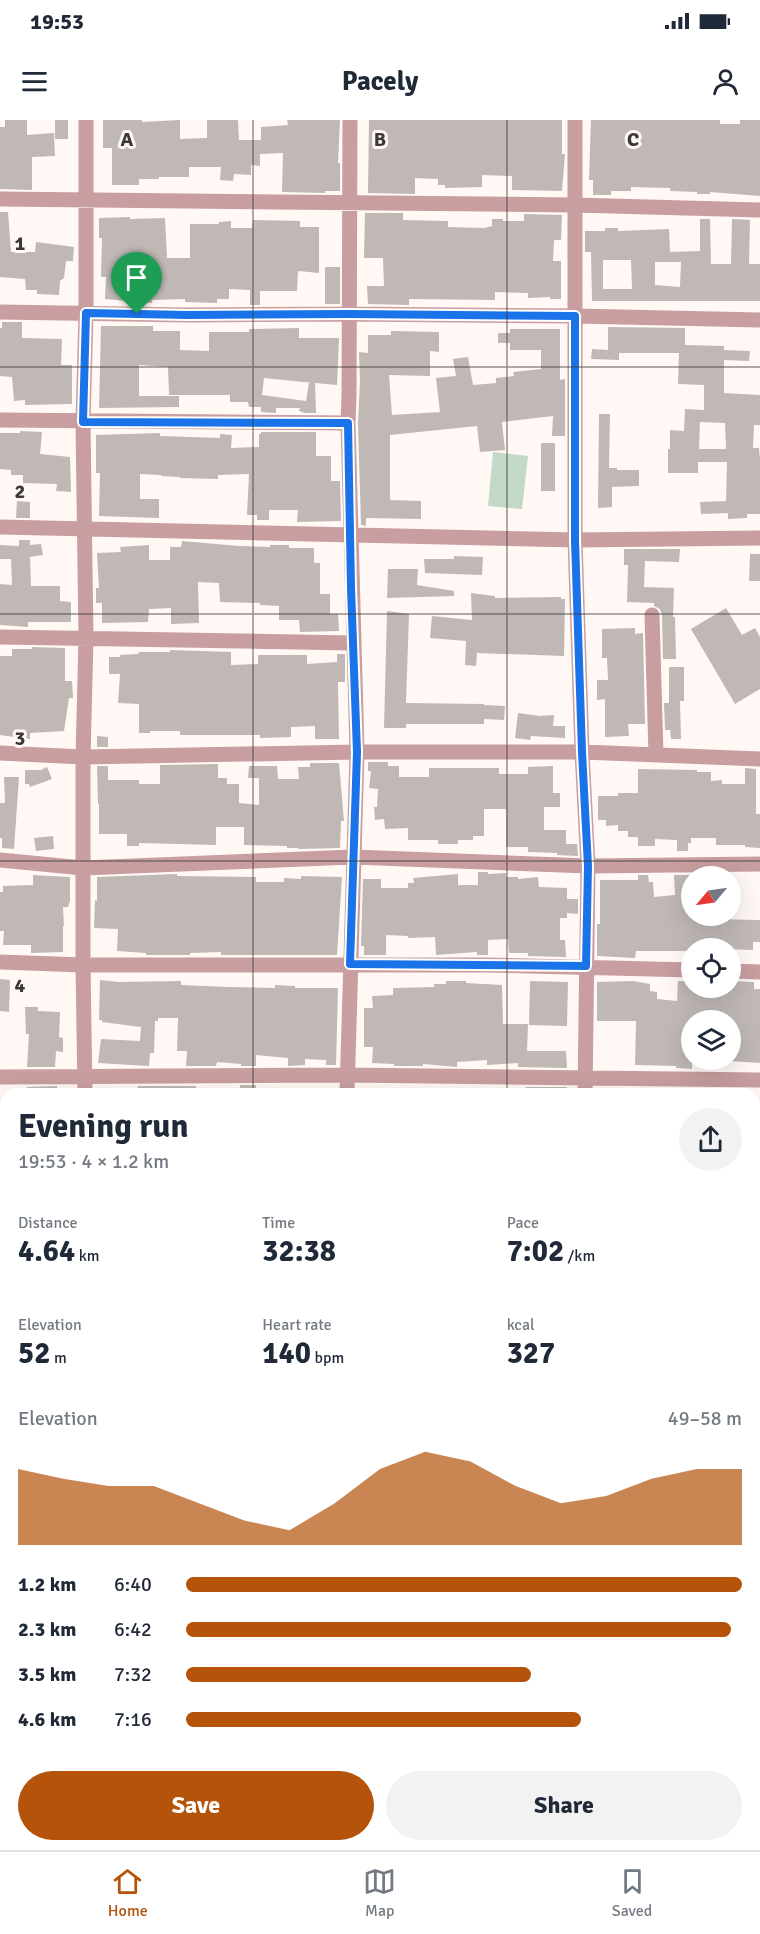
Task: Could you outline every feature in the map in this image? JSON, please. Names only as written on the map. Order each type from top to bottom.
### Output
[{"type":"street","points":[[85,1088],[83,757],[86,639],[83,422],[86,313],[86,120]]},
{"type":"street","points":[[347,1088],[352,857],[357,752],[352,643],[348,423],[350,120]]},
{"type":"street","points":[[575,120],[575,540],[588,866],[585,1086]]},
{"type":"street","points":[[0,199],[574,205],[760,210]]},
{"type":"street","points":[[0,312],[575,316],[760,320]]},
{"type":"street","points":[[0,420],[348,423]]},
{"type":"street","points":[[0,527],[575,540],[760,538]]},
{"type":"street","points":[[652,615],[656,755]]},
{"type":"street","points":[[0,637],[352,643]]},
{"type":"street","points":[[0,753],[83,757],[357,752],[582,752],[760,759]]},
{"type":"street","points":[[0,860],[83,868],[352,857],[588,866],[760,864]]},
{"type":"street","points":[[0,962],[83,965],[586,966],[681,970]]},
{"type":"street","points":[[741,971],[760,972]]},
{"type":"street","points":[[0,1077],[347,1075],[585,1086],[760,1080]]},
{"type":"green space","points":[[493,452],[528,456],[522,509],[488,506]]},
{"type":"building","points":[[5,120],[27,120],[27,135],[54,133],[55,156],[32,157],[32,190],[0,189],[0,127],[5,127]]},
{"type":"building","points":[[55,120],[68,120],[68,139],[55,139]]},
{"type":"building","points":[[103,120],[142,120],[142,122],[180,120],[180,139],[207,138],[207,120],[238,120],[239,140],[261,140],[261,127],[288,125],[287,120],[340,120],[338,163],[340,163],[340,191],[282,192],[283,153],[260,154],[260,166],[251,165],[251,175],[234,174],[233,181],[220,180],[221,167],[189,167],[189,177],[139,179],[139,185],[112,185],[112,148],[103,148]]},
{"type":"building","points":[[369,120],[562,120],[562,154],[565,154],[562,191],[512,190],[512,176],[482,175],[482,187],[445,188],[445,185],[438,185],[438,179],[415,178],[415,194],[368,193]]},
{"type":"building","points":[[591,120],[720,120],[720,124],[740,124],[740,120],[760,120],[760,196],[710,192],[710,194],[697,194],[697,192],[670,191],[670,188],[631,187],[631,191],[611,191],[611,195],[593,195],[593,180],[589,180]]},
{"type":"building","points":[[0,212],[8,212],[11,252],[35,252],[36,242],[74,247],[73,261],[66,261],[64,278],[60,281],[59,295],[37,294],[37,290],[26,290],[25,279],[0,277]]},
{"type":"building","points":[[365,213],[403,213],[403,220],[448,221],[448,227],[484,228],[492,226],[492,219],[524,221],[524,214],[562,215],[561,240],[554,240],[553,261],[561,261],[561,299],[528,298],[528,293],[495,292],[495,300],[409,299],[409,305],[368,304],[367,286],[384,286],[383,258],[364,258]]},
{"type":"building","points":[[130,217],[130,219],[165,218],[167,258],[190,258],[190,224],[219,224],[219,222],[231,221],[231,228],[252,228],[253,220],[300,221],[300,227],[319,227],[319,273],[298,271],[297,291],[260,291],[260,305],[250,305],[250,290],[229,289],[229,299],[217,299],[217,303],[185,302],[185,299],[152,300],[152,303],[105,299],[106,277],[101,277],[102,238],[99,238],[99,218]]},
{"type":"building","points":[[700,219],[710,219],[711,264],[731,264],[732,219],[750,220],[749,264],[760,264],[760,301],[592,301],[591,252],[585,252],[585,231],[605,231],[605,228],[618,228],[618,231],[669,229],[670,252],[700,251]],"holes":[[[603,260],[631,260],[632,289],[603,289]],[[655,262],[681,262],[680,287],[655,285]]]},
{"type":"building","points":[[325,267],[340,267],[340,304],[325,304]]},
{"type":"building","points":[[2,322],[22,322],[22,338],[62,339],[61,365],[72,365],[72,404],[25,405],[25,400],[14,401],[12,377],[0,376]]},
{"type":"building","points":[[101,326],[153,326],[153,331],[180,331],[180,350],[209,351],[209,332],[299,328],[299,338],[339,338],[337,385],[315,383],[316,413],[305,413],[299,411],[300,408],[276,408],[276,413],[261,412],[261,407],[249,407],[248,402],[230,402],[230,395],[169,395],[168,367],[139,365],[139,396],[179,396],[179,407],[99,408]],"holes":[[[264,378],[313,383],[309,383],[306,401],[262,395]]]},
{"type":"building","points":[[608,327],[685,328],[685,345],[724,346],[724,350],[750,351],[749,361],[724,360],[724,393],[760,395],[760,425],[754,425],[753,448],[759,448],[760,514],[747,514],[747,518],[728,519],[728,513],[701,514],[700,502],[726,501],[727,462],[698,462],[698,473],[668,473],[670,430],[684,431],[685,409],[704,410],[704,385],[678,384],[679,353],[619,353],[619,360],[591,359],[592,349],[608,350]],"holes":[[[700,422],[725,423],[726,449],[699,449]]]},
{"type":"building","points":[[510,329],[560,329],[560,380],[565,379],[565,436],[552,436],[553,416],[502,422],[505,450],[480,452],[477,426],[390,435],[390,500],[421,501],[421,519],[366,518],[366,526],[361,525],[358,423],[359,352],[368,353],[368,335],[391,335],[391,331],[439,332],[439,352],[430,351],[430,376],[389,375],[392,415],[440,412],[436,378],[456,376],[453,359],[468,357],[473,385],[496,383],[496,378],[514,376],[513,372],[541,369],[541,350],[510,350],[510,343],[498,343],[498,333],[510,333]]},
{"type":"building","points":[[599,414],[610,414],[609,468],[639,470],[639,486],[612,487],[612,507],[598,508]]},
{"type":"building","points":[[20,431],[42,432],[40,454],[70,457],[71,492],[56,491],[57,484],[23,483],[23,475],[11,475],[11,470],[0,469],[0,433],[20,433]]},
{"type":"building","points":[[261,432],[316,432],[316,456],[331,456],[331,481],[340,481],[341,521],[297,522],[298,510],[269,510],[269,520],[257,520],[257,515],[247,515],[249,474],[218,475],[218,479],[140,474],[140,499],[159,499],[159,518],[99,516],[100,473],[96,473],[96,435],[160,433],[160,436],[220,438],[220,434],[232,435],[231,448],[259,447]]},
{"type":"building","points":[[541,443],[555,443],[555,491],[541,491]]},
{"type":"building","points":[[17,501],[30,502],[30,518],[16,518]]},
{"type":"building","points":[[19,540],[30,540],[30,545],[41,544],[43,555],[30,557],[31,586],[60,586],[60,601],[71,602],[71,622],[28,622],[28,627],[0,625],[0,584],[12,585],[11,559],[0,559],[0,545],[19,546]]},
{"type":"building","points":[[182,541],[239,546],[289,545],[289,548],[314,548],[314,563],[320,563],[320,594],[330,594],[330,614],[338,614],[339,631],[300,632],[299,620],[279,620],[279,606],[220,602],[219,583],[198,582],[199,623],[171,624],[171,608],[149,609],[148,622],[102,623],[102,603],[96,603],[96,588],[99,588],[97,553],[121,552],[120,547],[149,545],[149,560],[170,560],[170,547],[181,547]]},
{"type":"building","points":[[624,549],[680,549],[679,562],[645,561],[644,587],[674,588],[673,617],[675,617],[676,659],[663,659],[660,609],[654,606],[654,603],[627,602],[628,565],[624,565]]},
{"type":"building","points":[[750,554],[760,554],[760,581],[749,581]]},
{"type":"building","points":[[454,556],[483,557],[482,575],[425,573],[424,559],[454,559]]},
{"type":"building","points":[[388,569],[418,569],[417,585],[454,591],[454,596],[387,598]]},
{"type":"building","points":[[471,593],[495,596],[495,598],[561,597],[565,599],[564,656],[477,653],[476,666],[465,665],[466,641],[430,638],[432,616],[472,620]]},
{"type":"building","points":[[726,608],[742,635],[755,628],[760,637],[760,689],[735,704],[691,629]]},
{"type":"building","points":[[387,611],[409,614],[406,703],[505,706],[504,720],[484,719],[484,724],[406,724],[406,728],[384,728]]},
{"type":"building","points":[[635,628],[635,634],[643,633],[645,724],[628,724],[629,736],[605,737],[605,699],[597,700],[597,680],[608,680],[607,658],[602,658],[602,629]]},
{"type":"building","points":[[32,647],[65,648],[65,681],[72,681],[73,698],[69,698],[64,731],[30,733],[30,739],[0,735],[0,656],[12,656],[12,649],[32,649]]},
{"type":"building","points":[[170,650],[231,652],[231,665],[258,664],[258,655],[307,655],[307,664],[337,662],[337,654],[345,654],[345,682],[338,682],[339,739],[315,739],[315,726],[291,727],[291,737],[180,735],[180,731],[139,733],[139,704],[118,703],[120,674],[109,674],[109,657],[138,654],[139,652],[170,652]]},
{"type":"building","points":[[669,667],[684,667],[684,701],[680,701],[681,739],[671,739],[670,730],[665,730],[664,703],[669,703]]},
{"type":"building","points":[[518,713],[554,715],[553,726],[565,726],[565,738],[531,736],[530,740],[515,738]]},
{"type":"building","points":[[97,736],[108,737],[108,747],[97,747]]},
{"type":"building","points":[[368,762],[388,762],[388,766],[399,766],[399,777],[429,777],[429,768],[499,768],[499,774],[528,774],[528,767],[553,766],[553,793],[560,793],[560,807],[544,807],[544,830],[566,830],[566,844],[577,844],[578,856],[528,852],[528,847],[506,847],[506,809],[484,809],[484,836],[473,836],[473,840],[458,840],[458,844],[438,844],[438,840],[408,840],[408,828],[385,829],[384,819],[375,820],[374,807],[377,807],[378,789],[369,788],[371,771],[368,771]]},
{"type":"building","points":[[310,763],[339,763],[344,821],[341,821],[340,848],[298,849],[287,848],[287,846],[244,845],[244,827],[216,827],[216,845],[139,843],[139,846],[127,846],[127,834],[99,834],[97,766],[108,766],[108,780],[139,780],[139,784],[160,784],[160,765],[218,764],[218,778],[227,778],[227,784],[239,784],[239,803],[259,805],[259,778],[248,778],[249,766],[277,766],[278,779],[299,779],[298,767],[310,767]]},
{"type":"building","points":[[47,767],[52,779],[30,787],[29,784],[25,784],[25,770],[41,770]]},
{"type":"building","points":[[745,768],[756,769],[756,814],[760,814],[760,848],[745,847],[745,845],[716,845],[716,838],[691,838],[688,851],[677,851],[677,840],[655,839],[655,846],[638,846],[638,837],[628,837],[628,831],[618,831],[618,825],[606,826],[606,820],[598,820],[598,796],[638,793],[638,769],[697,770],[697,772],[711,772],[711,781],[722,780],[722,784],[745,784]]},
{"type":"building","points":[[4,777],[19,777],[14,849],[2,848],[2,838],[0,838],[0,803],[5,803]]},
{"type":"building","points":[[53,836],[54,849],[36,851],[34,838]]},
{"type":"building","points":[[478,872],[506,873],[506,877],[518,877],[518,879],[538,877],[539,887],[567,888],[567,899],[578,899],[578,914],[567,913],[567,918],[560,918],[560,940],[565,940],[566,957],[509,953],[508,939],[488,940],[488,955],[477,955],[477,952],[436,955],[435,937],[408,938],[408,936],[386,935],[386,955],[364,955],[364,946],[361,946],[363,879],[381,879],[381,888],[408,888],[408,883],[414,883],[413,878],[458,874],[458,885],[478,885]]},
{"type":"building","points":[[177,874],[177,876],[256,877],[256,882],[284,882],[284,878],[301,879],[301,876],[342,877],[337,955],[221,955],[221,952],[146,955],[146,953],[117,951],[118,929],[94,928],[97,877]]},
{"type":"building","points":[[33,875],[70,877],[70,901],[68,907],[63,907],[63,952],[31,953],[31,945],[3,945],[4,931],[0,931],[0,892],[3,892],[3,886],[33,885]]},
{"type":"building","points":[[638,875],[648,875],[649,882],[653,882],[654,897],[675,895],[674,875],[681,875],[681,926],[741,926],[741,920],[760,920],[760,942],[753,942],[753,950],[741,950],[741,938],[681,938],[681,951],[636,951],[635,958],[597,956],[600,880],[638,880]]},
{"type":"building","points":[[0,979],[10,980],[9,1012],[0,1011]]},
{"type":"building","points":[[100,980],[181,981],[181,985],[229,987],[275,988],[275,985],[295,986],[295,988],[338,988],[336,1065],[326,1065],[326,1060],[305,1059],[305,1065],[288,1066],[288,1058],[256,1055],[256,1066],[217,1062],[216,1066],[186,1066],[187,1051],[177,1051],[178,1018],[158,1018],[158,1021],[155,1021],[154,1053],[150,1053],[149,1066],[98,1063],[101,1039],[140,1041],[141,1027],[99,1020]]},
{"type":"building","points":[[446,981],[502,985],[503,1024],[528,1024],[527,1051],[566,1051],[567,1068],[518,1067],[518,1063],[487,1065],[487,1060],[457,1062],[457,1067],[423,1064],[423,1066],[394,1066],[394,1064],[372,1063],[373,1047],[364,1047],[364,1008],[373,1008],[372,996],[393,995],[393,988],[434,987],[434,984],[446,984]]},
{"type":"building","points":[[530,981],[568,982],[567,1026],[529,1025]]},
{"type":"building","points":[[633,981],[650,984],[650,991],[657,992],[657,999],[677,1001],[678,981],[681,981],[681,998],[741,998],[741,981],[754,982],[754,989],[760,989],[760,1063],[741,1062],[741,1010],[681,1010],[681,1068],[676,1068],[676,1066],[635,1065],[636,1021],[597,1021],[597,982]]},
{"type":"building","points":[[25,1007],[38,1007],[38,1011],[60,1012],[59,1037],[63,1038],[63,1052],[56,1051],[55,1067],[27,1067],[29,1034],[26,1034]]},
{"type":"building","points":[[240,1085],[256,1085],[256,1088],[240,1088]]},
{"type":"building","points":[[57,1086],[57,1088],[27,1088]]},
{"type":"building","points":[[138,1086],[196,1086],[196,1088],[138,1088]]},
{"type":"building","points":[[526,1087],[567,1087],[567,1088]]},
{"type":"route","points":[[86,313],[137,314],[575,316],[575,540],[588,866],[586,966],[350,964],[357,752],[348,423],[83,422],[86,313]]}]
